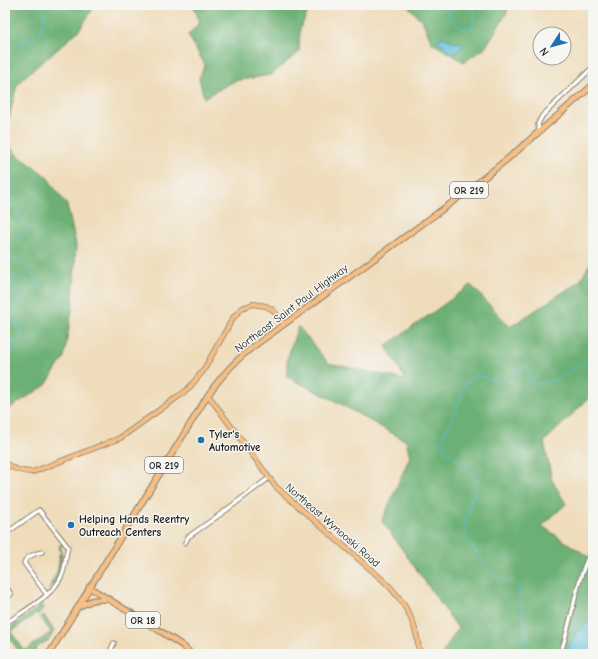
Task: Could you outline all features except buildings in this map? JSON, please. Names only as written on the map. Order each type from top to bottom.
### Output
[{"type":"highway","name":"Northeast Saint Paul Highway","points":[[49,654],[208,395],[223,375],[237,360],[284,324],[465,193],[540,132],[593,85]]},
{"type":"highway","name":"OR 18","points":[[89,587],[169,636],[191,654]]},
{"type":"highway","points":[[77,607],[93,600],[109,599]]},
{"type":"main road","points":[[5,464],[16,470],[33,472],[112,442],[127,434],[179,396],[196,380],[209,362],[235,315],[245,307],[253,304],[266,306],[277,314],[284,324]]},
{"type":"main road","name":"Northeast Wynooski Road","points":[[208,395],[276,488],[384,581],[399,596],[413,624],[417,637],[419,654]]},
{"type":"street","points":[[540,132],[538,124],[542,116],[593,67]]},
{"type":"street","points":[[185,543],[188,537],[269,478]]},
{"type":"street","points":[[5,534],[39,510],[68,547],[65,556],[63,574],[55,586],[47,595],[5,624]]},
{"type":"street","points":[[560,654],[568,630],[584,567],[593,548]]},
{"type":"street","points":[[42,552],[34,554],[25,560],[24,563],[47,595]]},
{"type":"street","points":[[5,586],[10,594],[5,600]]},
{"type":"street","points":[[109,654],[114,643]]},
{"type":"green space","points":[[5,5],[95,5],[80,29],[23,78],[17,85],[5,134]]},
{"type":"green space","points":[[193,5],[311,5],[300,29],[299,52],[271,75],[234,81],[204,98],[199,78],[205,65],[188,35],[200,22]]},
{"type":"green space","points":[[407,5],[510,5],[485,48],[464,62],[432,43],[423,22]]},
{"type":"green space","points":[[5,134],[10,147],[15,153],[46,176],[67,205],[76,245],[73,304],[64,357],[46,385],[5,411]]},
{"type":"green space","points":[[593,258],[593,394],[544,442],[552,480],[566,504],[542,526],[593,560],[593,654],[442,654],[458,628],[382,521],[410,456],[406,441],[330,398],[287,377],[287,359],[298,326],[328,363],[406,380],[386,346],[471,285],[510,327],[580,281]]},
{"type":"green space","points":[[59,554],[60,564],[58,574],[61,565],[60,574],[57,580],[48,590],[58,575],[51,585],[50,584],[58,570]]},
{"type":"green space","points":[[42,604],[43,609],[38,615],[37,613],[11,632],[25,651],[51,632],[40,617],[43,614],[54,631],[49,640],[37,647],[33,654],[21,654],[5,632]]},
{"type":"water","points":[[443,37],[457,43],[461,42],[463,46],[456,52],[449,52],[445,46],[436,41]]},
{"type":"water","points":[[593,621],[593,654],[566,654],[575,634],[582,626]]},
{"type":"waterway","points":[[5,53],[26,38],[37,37],[40,33],[45,14],[43,5]]},
{"type":"waterway","points":[[448,5],[450,10],[449,19],[464,29],[471,29],[477,5]]},
{"type":"waterway","points":[[5,183],[11,183],[16,186],[6,194],[18,215],[28,226],[27,232],[17,236],[5,247]]},
{"type":"waterway","points":[[5,255],[7,258],[24,265],[40,287],[37,290],[25,279],[18,277],[11,280],[10,283],[17,286],[19,291],[17,295],[18,306],[12,315],[20,330],[22,339],[14,342],[13,350],[5,352]]},
{"type":"waterway","points":[[524,654],[528,642],[518,586],[510,581],[496,578],[466,539],[464,528],[471,500],[476,491],[477,479],[469,469],[444,449],[442,438],[454,416],[467,381],[474,375],[499,383],[511,381],[514,370],[527,366],[530,371],[528,381],[543,383],[562,376],[593,357]]},
{"type":"place","name":"Tyler's Automotive","points":[[201,440]]},
{"type":"place","name":"Helping Hands Reentry Outreach Centers","points":[[71,525]]}]
